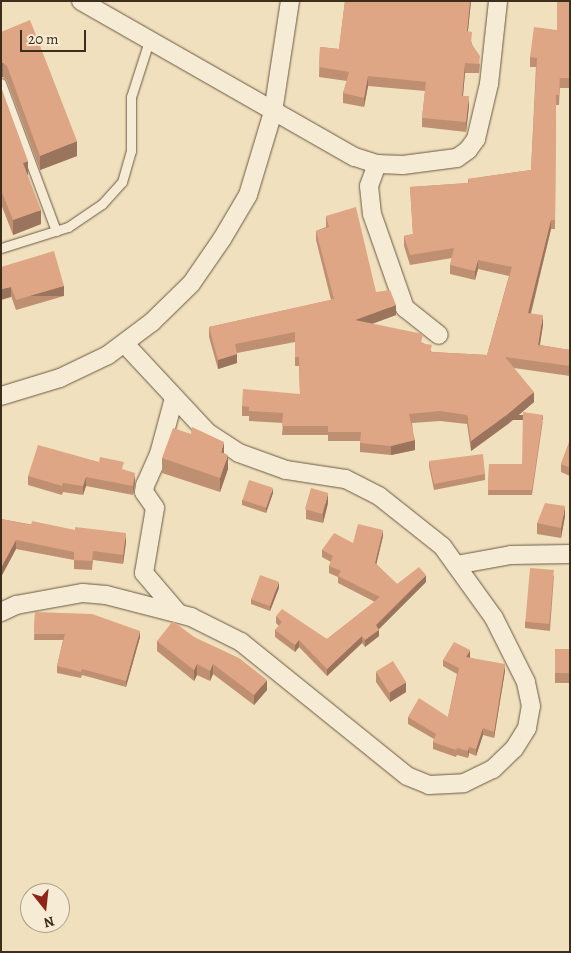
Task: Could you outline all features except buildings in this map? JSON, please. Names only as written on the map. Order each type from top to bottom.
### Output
[{"type":"street","points":[[81,1],[149,41],[250,95],[273,112],[355,157],[377,164],[403,165],[456,158],[468,150],[482,124],[498,1]]},
{"type":"street","points":[[1,396],[87,368],[125,344],[190,284],[222,239],[248,195],[273,112],[290,1]]},
{"type":"street","points":[[377,164],[369,186],[372,214],[405,308],[440,335]]},
{"type":"street","points":[[1,612],[16,605],[84,593],[106,595],[178,613],[217,628],[241,642],[407,776],[429,785],[464,783],[493,769],[514,749],[528,728],[531,706],[526,682],[494,618],[456,565],[435,540],[379,496],[345,479],[286,470],[239,452],[207,432],[125,344]]},
{"type":"street","points":[[174,398],[159,454],[145,485],[144,492],[155,508],[144,573],[178,613]]},
{"type":"street","points":[[456,565],[511,555],[570,554]]},
{"type":"lane","points":[[1,248],[56,231],[87,216],[122,182],[130,151],[131,97],[149,41]]},
{"type":"lane","points":[[1,83],[56,231]]}]
